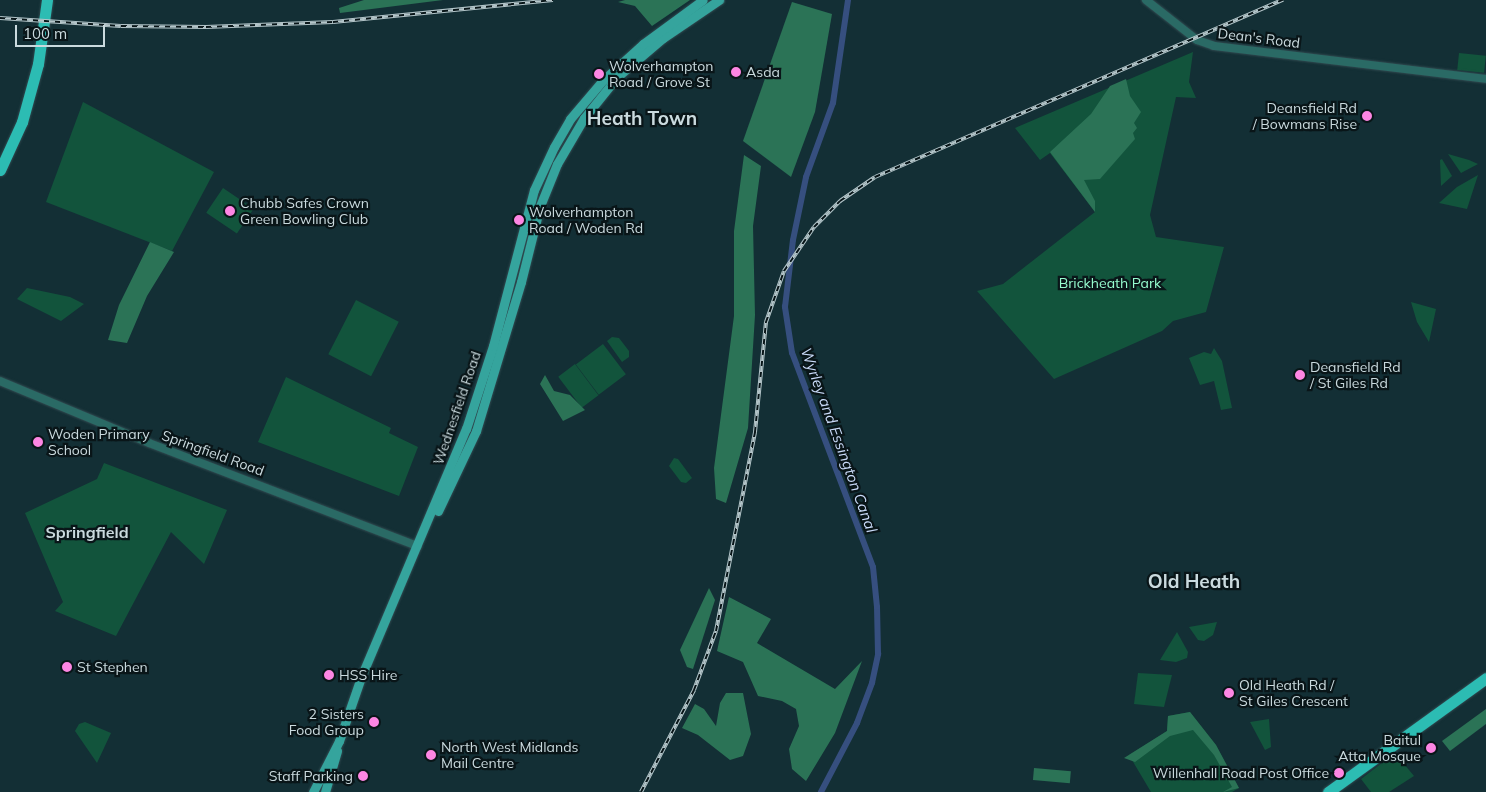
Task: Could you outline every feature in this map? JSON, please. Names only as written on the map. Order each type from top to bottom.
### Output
[{"type":"highway","points":[[0,170],[22,122],[38,64],[47,0]]},
{"type":"highway","points":[[1328,792],[1486,678]]},
{"type":"main road","points":[[630,59],[703,0]]},
{"type":"main road","points":[[630,59],[719,0]]},
{"type":"main road","name":"Wednesfield Road","points":[[325,792],[339,741],[361,677],[466,429],[534,190],[554,147],[585,100],[630,59]]},
{"type":"main road","name":"Wednesfield Road","points":[[418,546],[453,485],[476,431],[522,282],[540,206],[557,164],[584,118],[630,59]]},
{"type":"main road","points":[[511,276],[522,282]]},
{"type":"main road","points":[[466,429],[476,431]]},
{"type":"main road","name":"Wednesfield Road","points":[[313,792],[339,741]]},
{"type":"street","name":"Dean's Road","points":[[1146,0],[1202,43],[1384,67],[1486,78]]},
{"type":"street","name":"Springfield Road","points":[[0,381],[141,440],[418,546]]},
{"type":"green space","points":[[364,0],[443,0],[340,13],[339,8]]},
{"type":"green space","points":[[625,0],[690,0],[652,26],[635,6],[618,2]]},
{"type":"green space","points":[[792,2],[832,14],[815,112],[791,177],[743,141]]},
{"type":"green space","name":"Brickheath Park","points":[[1193,52],[1189,82],[1196,98],[1176,97],[1150,215],[1156,237],[1224,247],[1206,312],[1173,321],[1162,331],[1054,379],[977,291],[1003,284],[1095,212],[1050,153],[1040,160],[1015,128]]},
{"type":"green space","points":[[1459,53],[1486,56],[1484,73],[1457,70]]},
{"type":"green space","points":[[1126,79],[1130,96],[1141,112],[1134,123],[1137,128],[1133,133],[1135,139],[1100,179],[1084,180],[1095,201],[1095,212],[1050,152],[1091,114],[1110,86]]},
{"type":"green space","points":[[83,102],[214,172],[172,251],[46,202]]},
{"type":"green space","points":[[1448,154],[1469,160],[1478,164],[1461,173]]},
{"type":"green space","points":[[744,155],[761,166],[753,226],[755,315],[748,428],[726,503],[716,499],[714,468],[734,316],[734,231]]},
{"type":"green space","points":[[1442,159],[1452,176],[1441,186],[1440,160]]},
{"type":"green space","points":[[1478,175],[1467,209],[1439,203],[1457,187]]},
{"type":"green space","name":"Chubb Safes Crown Green Bowling Club","points":[[223,188],[254,209],[237,234],[206,213]]},
{"type":"green space","points":[[150,242],[174,252],[147,296],[127,343],[108,340],[119,305]]},
{"type":"green space","points":[[27,288],[70,297],[84,304],[61,321],[17,299]]},
{"type":"green space","points":[[356,300],[399,322],[371,376],[328,354]]},
{"type":"green space","points":[[1411,302],[1436,309],[1429,342],[1417,322]]},
{"type":"green space","points":[[612,337],[619,338],[629,351],[629,357],[622,362],[607,341]]},
{"type":"green space","points":[[603,344],[626,374],[599,395],[576,364]]},
{"type":"green space","points":[[1214,348],[1222,361],[1232,408],[1221,410],[1214,381],[1200,385],[1189,358],[1204,352],[1211,354]]},
{"type":"green space","points":[[575,364],[598,395],[582,408],[558,377]]},
{"type":"green space","points":[[545,375],[554,391],[570,395],[585,410],[563,421],[540,384]]},
{"type":"green space","points":[[286,377],[391,428],[389,433],[418,447],[399,496],[258,442]]},
{"type":"green space","points":[[674,458],[678,459],[692,478],[686,483],[681,482],[669,466]]},
{"type":"green space","points":[[104,463],[227,510],[204,564],[171,532],[116,636],[55,611],[63,602],[25,513],[97,479]]},
{"type":"green space","points":[[709,588],[715,600],[693,669],[687,667],[680,650]]},
{"type":"green space","points":[[729,597],[771,619],[757,643],[835,689],[862,661],[835,733],[806,781],[792,769],[789,749],[799,726],[796,709],[782,701],[758,696],[743,662],[717,651]]},
{"type":"green space","points":[[1217,622],[1213,635],[1204,641],[1198,640],[1189,627]]},
{"type":"green space","points":[[1177,632],[1188,652],[1187,658],[1176,662],[1160,660]]},
{"type":"green space","points":[[1138,673],[1172,675],[1164,707],[1134,704]]},
{"type":"green space","points":[[726,693],[743,693],[751,734],[743,756],[730,760],[698,735],[682,728],[695,704],[704,709],[716,726],[720,703]]},
{"type":"green space","points":[[1486,709],[1486,724],[1450,751],[1442,741]]},
{"type":"green space","points":[[1190,712],[1216,745],[1239,788],[1232,792],[1151,792],[1129,755],[1167,731],[1168,716]]},
{"type":"green space","points":[[1190,712],[1216,745],[1239,788],[1223,792],[1232,787],[1214,755],[1193,730],[1170,736],[1135,762],[1124,758],[1167,731],[1168,716]]},
{"type":"green space","points":[[1269,719],[1271,747],[1265,750],[1250,722]]},
{"type":"green space","points":[[85,722],[111,733],[97,763],[75,731],[79,724]]},
{"type":"green space","points":[[1395,753],[1414,776],[1389,792],[1371,792],[1361,779]]},
{"type":"green space","points":[[1034,768],[1071,771],[1070,783],[1033,780]]},
{"type":"waterway","name":"Wyrley and Essington Canal","points":[[821,792],[857,723],[872,683],[878,654],[877,607],[873,567],[792,353],[785,307],[793,240],[806,177],[833,103],[848,0]]},
{"type":"railway","points":[[0,18],[121,26],[206,27],[333,22],[553,0]]},
{"type":"railway","points":[[641,792],[694,690],[716,631],[755,432],[766,322],[784,271],[814,227],[840,201],[875,177],[1283,0]]},
{"type":"place","name":"Asda","points":[[736,72]]},
{"type":"place","name":"Wolverhampton Road / Grove St","points":[[599,74]]},
{"type":"place","name":"Deansfield Rd / Bowmans Rise","points":[[1367,116]]},
{"type":"place","name":"Chubb Safes Crown Green Bowling Club","points":[[230,211]]},
{"type":"place","name":"Wolverhampton Road / Woden Rd","points":[[519,220]]},
{"type":"place","name":"Deansfield Rd / St Giles Rd","points":[[1300,375]]},
{"type":"place","name":"Woden Primary School","points":[[38,442]]},
{"type":"place","name":"St Stephen","points":[[67,667]]},
{"type":"place","name":"HSS Hire","points":[[329,675]]},
{"type":"place","name":"Old Heath Rd / St Giles Crescent","points":[[1229,693]]},
{"type":"place","name":"2 Sisters Food Group","points":[[374,722]]},
{"type":"place","name":"Baitul Atta Mosque","points":[[1431,748]]},
{"type":"place","name":"North West Midlands Mail Centre","points":[[431,755]]},
{"type":"place","name":"Willenhall Road Post Office","points":[[1339,773]]},
{"type":"place","name":"Staff Parking","points":[[363,776]]},
{"type":"district","name":"Heath Town","points":[[642,119]]},
{"type":"district","name":"Springfield","points":[[87,532]]},
{"type":"district","name":"Old Heath","points":[[1194,582]]}]
